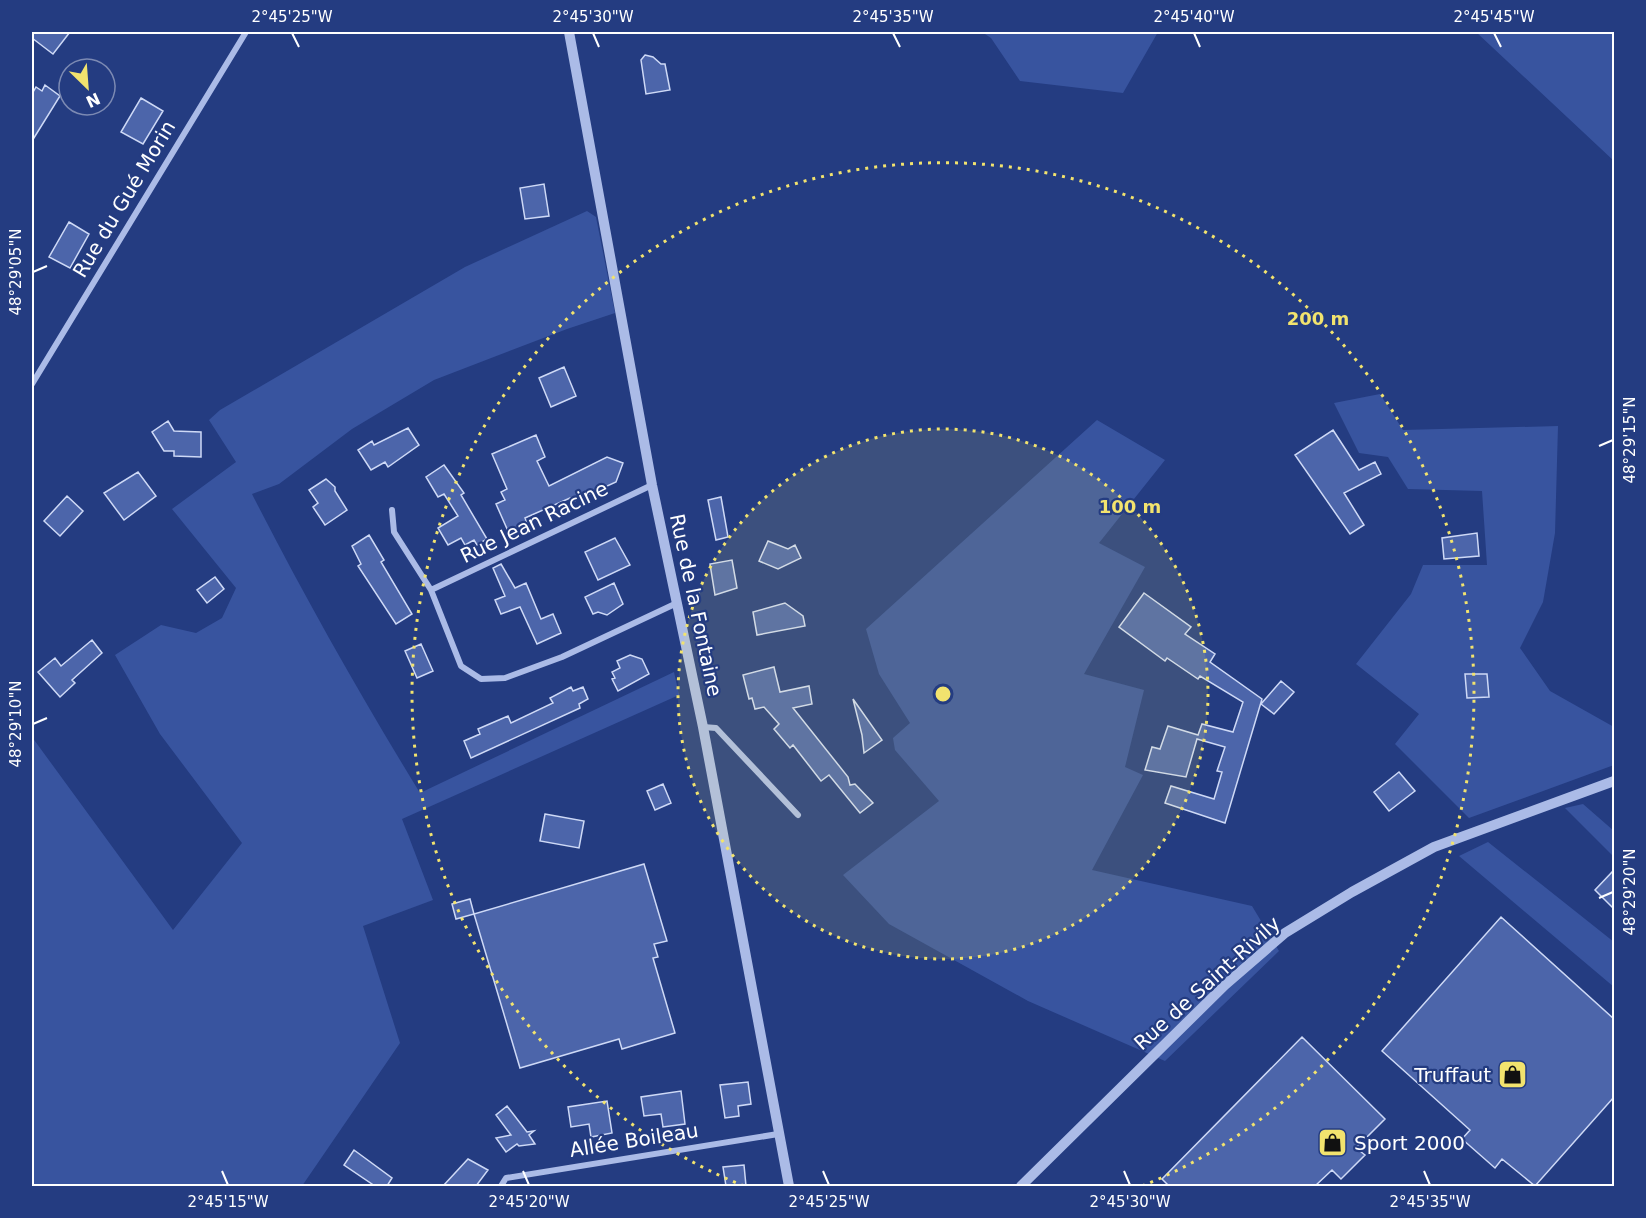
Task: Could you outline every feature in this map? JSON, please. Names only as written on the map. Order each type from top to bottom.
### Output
[{"type":"street","name":"Rue du Gué Morin","points":[[32,384],[246,32]]},
{"type":"street","name":"Rue de la Fontaine","points":[[569,32],[652,485],[703,728],[789,1186]]},
{"type":"street","name":"Rue Jean Racine","points":[[431,590],[652,485]]},
{"type":"street","points":[[392,510],[394,532],[431,590],[461,666],[481,679],[505,678],[562,657],[677,603]]},
{"type":"street","points":[[703,728],[716,728],[798,815]]},
{"type":"street","name":"Rue de Saint-Rivily","points":[[1021,1186],[1225,986],[1285,933],[1352,892],[1434,847],[1614,781]]},
{"type":"street","name":"Allée Boileau","points":[[501,1186],[506,1178],[778,1134]]},
{"type":"shaded area","points":[[982,32],[1158,32],[1123,93],[1020,81],[991,38]]},
{"type":"shaded area","points":[[1476,32],[1614,32],[1614,161]]},
{"type":"shaded area","points":[[587,211],[596,217],[615,313],[434,380],[352,429],[279,484],[252,494],[333,645],[420,793],[674,672],[679,695],[402,819],[433,900],[363,926],[400,1043],[302,1186],[32,1186],[32,737],[173,930],[242,843],[160,734],[115,655],[161,625],[196,633],[222,618],[236,588],[172,509],[236,462],[209,420],[220,410],[465,267]]},
{"type":"shaded area","points":[[1380,394],[1403,430],[1558,426],[1555,533],[1543,602],[1520,648],[1550,691],[1614,727],[1614,765],[1469,818],[1395,744],[1419,714],[1356,664],[1411,594],[1423,565],[1487,565],[1482,491],[1408,489],[1388,457],[1359,453],[1334,403]]},
{"type":"shaded area","points":[[1097,420],[1165,460],[1099,543],[1145,567],[1084,674],[1144,690],[1125,767],[1143,775],[1092,870],[1252,906],[1279,951],[1165,1061],[1028,1001],[889,924],[843,875],[939,801],[895,750],[893,738],[910,723],[879,674],[866,629]]},
{"type":"shaded area","points":[[1583,804],[1614,831],[1614,857],[1565,808]]},
{"type":"shaded area","points":[[1488,842],[1614,942],[1614,987],[1459,856]]},
{"type":"building","points":[[32,32],[70,32],[53,54],[32,38]]},
{"type":"building","points":[[645,55],[665,64],[670,90],[646,94],[641,60]]},
{"type":"building","points":[[45,85],[57,94],[57,101],[32,141],[32,94],[36,87],[42,91]]},
{"type":"building","points":[[141,98],[163,111],[143,144],[121,132]]},
{"type":"building","points":[[544,184],[549,216],[525,219],[520,188]]},
{"type":"building","points":[[69,222],[89,234],[70,268],[49,257]]},
{"type":"building","points":[[564,367],[576,396],[551,407],[539,378]]},
{"type":"building","points":[[168,421],[174,431],[201,432],[201,457],[174,456],[174,451],[164,451],[152,432]]},
{"type":"building","points":[[408,428],[419,445],[388,467],[385,462],[371,470],[358,450],[372,441],[374,445]]},
{"type":"building","points":[[1333,430],[1359,470],[1375,462],[1381,474],[1344,493],[1364,525],[1350,534],[1295,455]]},
{"type":"building","points":[[536,435],[545,457],[537,461],[549,486],[607,457],[623,463],[616,482],[572,502],[570,498],[525,518],[527,523],[508,531],[496,504],[505,500],[501,492],[507,489],[492,454]]},
{"type":"building","points":[[444,465],[464,493],[461,495],[487,539],[477,545],[474,540],[465,545],[461,538],[448,545],[438,528],[458,516],[444,494],[438,497],[426,477]]},
{"type":"building","points":[[138,472],[156,496],[124,520],[104,493]]},
{"type":"building","points":[[326,479],[335,487],[335,491],[347,510],[325,525],[313,507],[318,503],[309,490]]},
{"type":"building","points":[[67,496],[83,511],[60,536],[44,521]]},
{"type":"building","points":[[721,497],[728,537],[716,540],[708,500]]},
{"type":"building","points":[[1477,533],[1479,556],[1444,559],[1442,538]]},
{"type":"building","points":[[369,535],[384,560],[381,562],[412,614],[396,624],[358,566],[361,564],[352,546]]},
{"type":"building","points":[[615,538],[630,565],[598,580],[585,552]]},
{"type":"building","points":[[768,541],[788,549],[795,545],[801,558],[778,569],[759,561]]},
{"type":"building","points":[[732,560],[737,588],[715,595],[710,564]]},
{"type":"building","points":[[501,564],[515,588],[526,583],[541,619],[553,614],[561,633],[537,644],[520,607],[501,614],[495,600],[505,596],[493,568]]},
{"type":"building","points":[[215,577],[224,589],[207,603],[197,590]]},
{"type":"building","points":[[614,583],[623,604],[607,615],[598,612],[593,614],[585,597]]},
{"type":"building","points":[[1144,593],[1191,627],[1185,634],[1215,654],[1210,662],[1262,699],[1225,823],[1165,803],[1171,786],[1214,799],[1222,772],[1217,771],[1225,747],[1197,739],[1186,777],[1145,770],[1152,747],[1160,749],[1168,726],[1198,735],[1202,724],[1233,732],[1243,702],[1200,676],[1198,679],[1167,658],[1165,661],[1119,627]]},
{"type":"building","points":[[785,603],[803,616],[805,626],[757,635],[753,612]]},
{"type":"building","points":[[92,640],[102,653],[72,680],[75,683],[60,697],[38,672],[55,658],[61,666]]},
{"type":"building","points":[[421,644],[433,671],[417,678],[405,651]]},
{"type":"building","points":[[630,655],[642,659],[649,674],[618,691],[612,679],[615,678],[612,672],[620,668],[617,661]]},
{"type":"building","points":[[774,667],[780,692],[809,686],[812,704],[793,708],[848,777],[850,785],[855,784],[873,803],[860,813],[829,775],[821,781],[793,745],[790,748],[774,729],[779,724],[764,707],[755,709],[752,698],[749,699],[743,675]]},
{"type":"building","points":[[1465,674],[1487,674],[1489,697],[1467,698]]},
{"type":"building","points":[[1281,681],[1294,692],[1274,714],[1261,704]]},
{"type":"building","points":[[571,687],[573,691],[583,687],[588,699],[579,704],[580,708],[471,758],[464,741],[480,734],[478,729],[508,716],[511,723],[553,703],[550,698]]},
{"type":"building","points":[[853,699],[882,740],[864,753],[862,735]]},
{"type":"building","points":[[1399,772],[1415,791],[1389,811],[1374,792]]},
{"type":"building","points":[[663,784],[671,803],[655,810],[647,791]]},
{"type":"building","points":[[545,814],[584,821],[579,848],[540,841]]},
{"type":"building","points":[[644,864],[667,941],[654,944],[658,957],[653,958],[675,1033],[622,1049],[619,1039],[520,1068],[474,914]]},
{"type":"building","points":[[1614,870],[1614,909],[1595,890]]},
{"type":"building","points":[[470,899],[474,914],[456,919],[452,904]]},
{"type":"building","name":"Truffaut","points":[[1501,917],[1614,1019],[1614,1097],[1535,1186],[1502,1159],[1495,1168],[1462,1139],[1470,1130],[1382,1051]]},
{"type":"building","points":[[1302,1037],[1385,1119],[1356,1148],[1365,1155],[1341,1179],[1332,1170],[1315,1186],[1169,1186],[1162,1179]]},
{"type":"building","points":[[748,1082],[751,1104],[738,1106],[739,1116],[725,1118],[720,1085]]},
{"type":"building","points":[[681,1091],[685,1124],[663,1127],[661,1114],[644,1116],[641,1097]]},
{"type":"building","points":[[607,1101],[612,1133],[591,1137],[589,1124],[571,1127],[568,1107]]},
{"type":"building","points":[[507,1106],[527,1132],[534,1131],[529,1135],[535,1144],[519,1146],[517,1144],[506,1152],[496,1138],[511,1135],[496,1115]]},
{"type":"building","points":[[354,1150],[392,1178],[387,1186],[375,1186],[344,1165]]},
{"type":"building","points":[[468,1159],[488,1170],[476,1186],[443,1186]]},
{"type":"building","points":[[744,1165],[746,1186],[726,1186],[723,1167]]},
{"type":"place","name":"Truffaut","points":[[1512,1075]]},
{"type":"place","name":"Sport 2000","points":[[1333,1143]]}]
